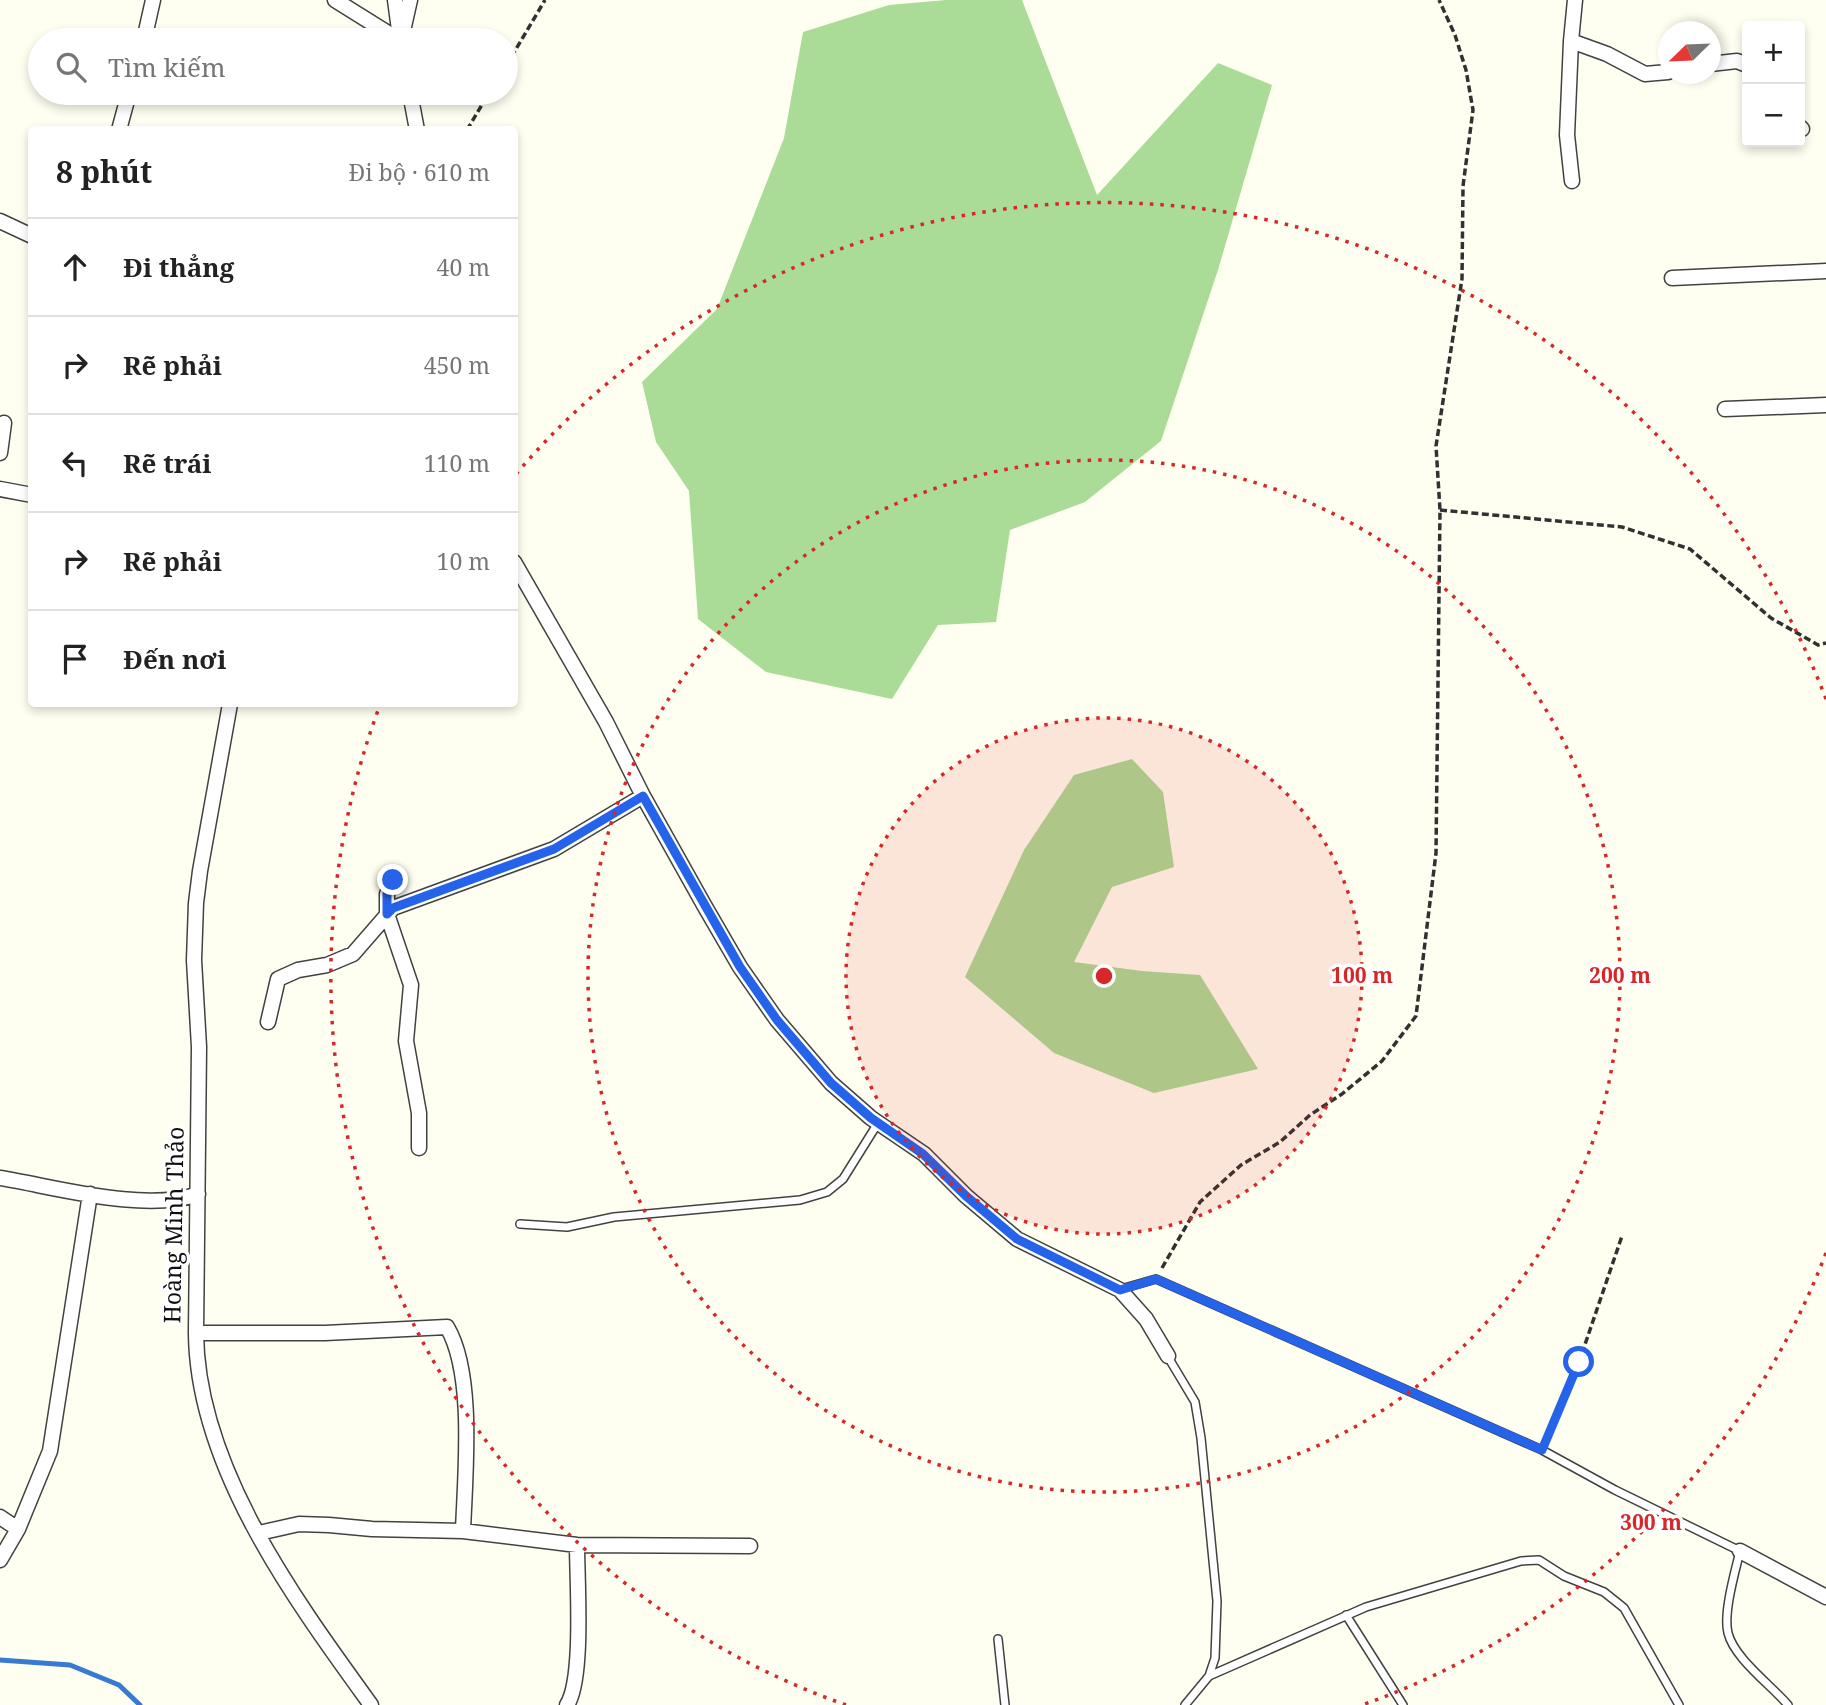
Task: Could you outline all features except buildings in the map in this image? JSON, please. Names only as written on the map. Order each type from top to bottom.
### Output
[{"type":"street","points":[[147,28],[153,0]]},
{"type":"street","points":[[335,0],[380,28]]},
{"type":"street","points":[[396,0],[399,28]]},
{"type":"street","points":[[403,28],[410,0]]},
{"type":"street","points":[[1572,181],[1567,135],[1575,0]]},
{"type":"street","points":[[1571,41],[1607,54],[1645,74],[1658,73]]},
{"type":"street","points":[[1721,63],[1742,63]]},
{"type":"street","points":[[120,126],[126,105]]},
{"type":"street","points":[[412,105],[416,126]]},
{"type":"street","points":[[0,221],[28,234]]},
{"type":"street","points":[[1672,278],[1826,271]]},
{"type":"street","points":[[1725,409],[1826,405]]},
{"type":"street","points":[[0,453],[4,423]]},
{"type":"street","points":[[0,489],[28,494]]},
{"type":"street","points":[[518,569],[606,722],[643,796],[740,967],[777,1020],[831,1083],[878,1124],[923,1154],[966,1196],[1017,1239],[1120,1290],[1146,1319],[1168,1356]]},
{"type":"street","name":"Hoàng Minh Thảo","points":[[229,707],[196,903],[194,960],[199,1047],[196,1361],[206,1416],[240,1499],[293,1596],[371,1705]]},
{"type":"street","points":[[268,1021],[278,979],[298,970],[327,965],[352,954],[393,908],[554,849],[643,796]]},
{"type":"street","points":[[393,880],[387,894],[387,914],[411,985],[406,1041],[419,1113],[419,1148]]},
{"type":"street","points":[[0,1178],[90,1194],[166,1201],[198,1194]]},
{"type":"street","points":[[0,1560],[18,1529],[50,1451],[90,1194]]},
{"type":"street","points":[[196,1333],[313,1333],[447,1327],[460,1359],[465,1386],[463,1531]]},
{"type":"street","points":[[0,1517],[18,1529]]},
{"type":"street","points":[[259,1533],[299,1524],[463,1531],[577,1545],[750,1546]]},
{"type":"street","points":[[567,1705],[575,1686],[577,1667],[577,1545]]},
{"type":"street","points":[[1740,1551],[1826,1597]]},
{"type":"lane","points":[[520,1224],[567,1227],[614,1217],[800,1200],[827,1192],[844,1179],[878,1124]]},
{"type":"lane","points":[[1120,1290],[1156,1279],[1542,1450],[1615,1490],[1740,1551],[1730,1592],[1727,1632],[1737,1652],[1788,1705]]},
{"type":"lane","points":[[1168,1356],[1195,1402],[1217,1601],[1215,1658],[1209,1676],[1185,1705]]},
{"type":"lane","points":[[1209,1676],[1366,1607],[1521,1561],[1539,1560],[1564,1576],[1604,1592],[1624,1608],[1679,1705]]},
{"type":"lane","points":[[1346,1615],[1403,1705]]},
{"type":"lane","points":[[998,1639],[1005,1705]]},
{"type":"path","points":[[518,46],[545,0]]},
{"type":"path","points":[[1156,1279],[1200,1202],[1241,1165],[1280,1142],[1310,1115],[1342,1094],[1382,1061],[1416,1016],[1436,853],[1440,510],[1436,446],[1462,279],[1463,186],[1473,110],[1466,70],[1455,35],[1439,0]]},
{"type":"path","points":[[469,126],[482,105]]},
{"type":"path","points":[[1440,510],[1622,527],[1667,541],[1690,549],[1771,618],[1818,645],[1826,643]]},
{"type":"path","points":[[1542,1450],[1579,1362],[1622,1236]]},
{"type":"green space","points":[[946,0],[1022,0],[1097,195],[1218,63],[1272,85],[1218,270],[1161,441],[1085,502],[1010,530],[996,622],[938,625],[892,699],[766,672],[698,619],[689,491],[656,442],[642,382],[717,309],[784,138],[803,32],[889,5]]},
{"type":"green space","points":[[1132,759],[1163,792],[1174,867],[1112,887],[1074,962],[1200,975],[1258,1069],[1154,1093],[1054,1053],[965,977],[1024,850],[1074,775]]},
{"type":"waterway","points":[[0,1660],[70,1665],[119,1685],[140,1705]]},
{"type":"route","points":[[393,880],[387,894],[387,914],[393,908],[554,849],[643,796],[740,967],[777,1020],[831,1083],[871,1118],[923,1154],[966,1196],[1017,1239],[1120,1290],[1156,1279],[1542,1450],[1579,1362]]}]
